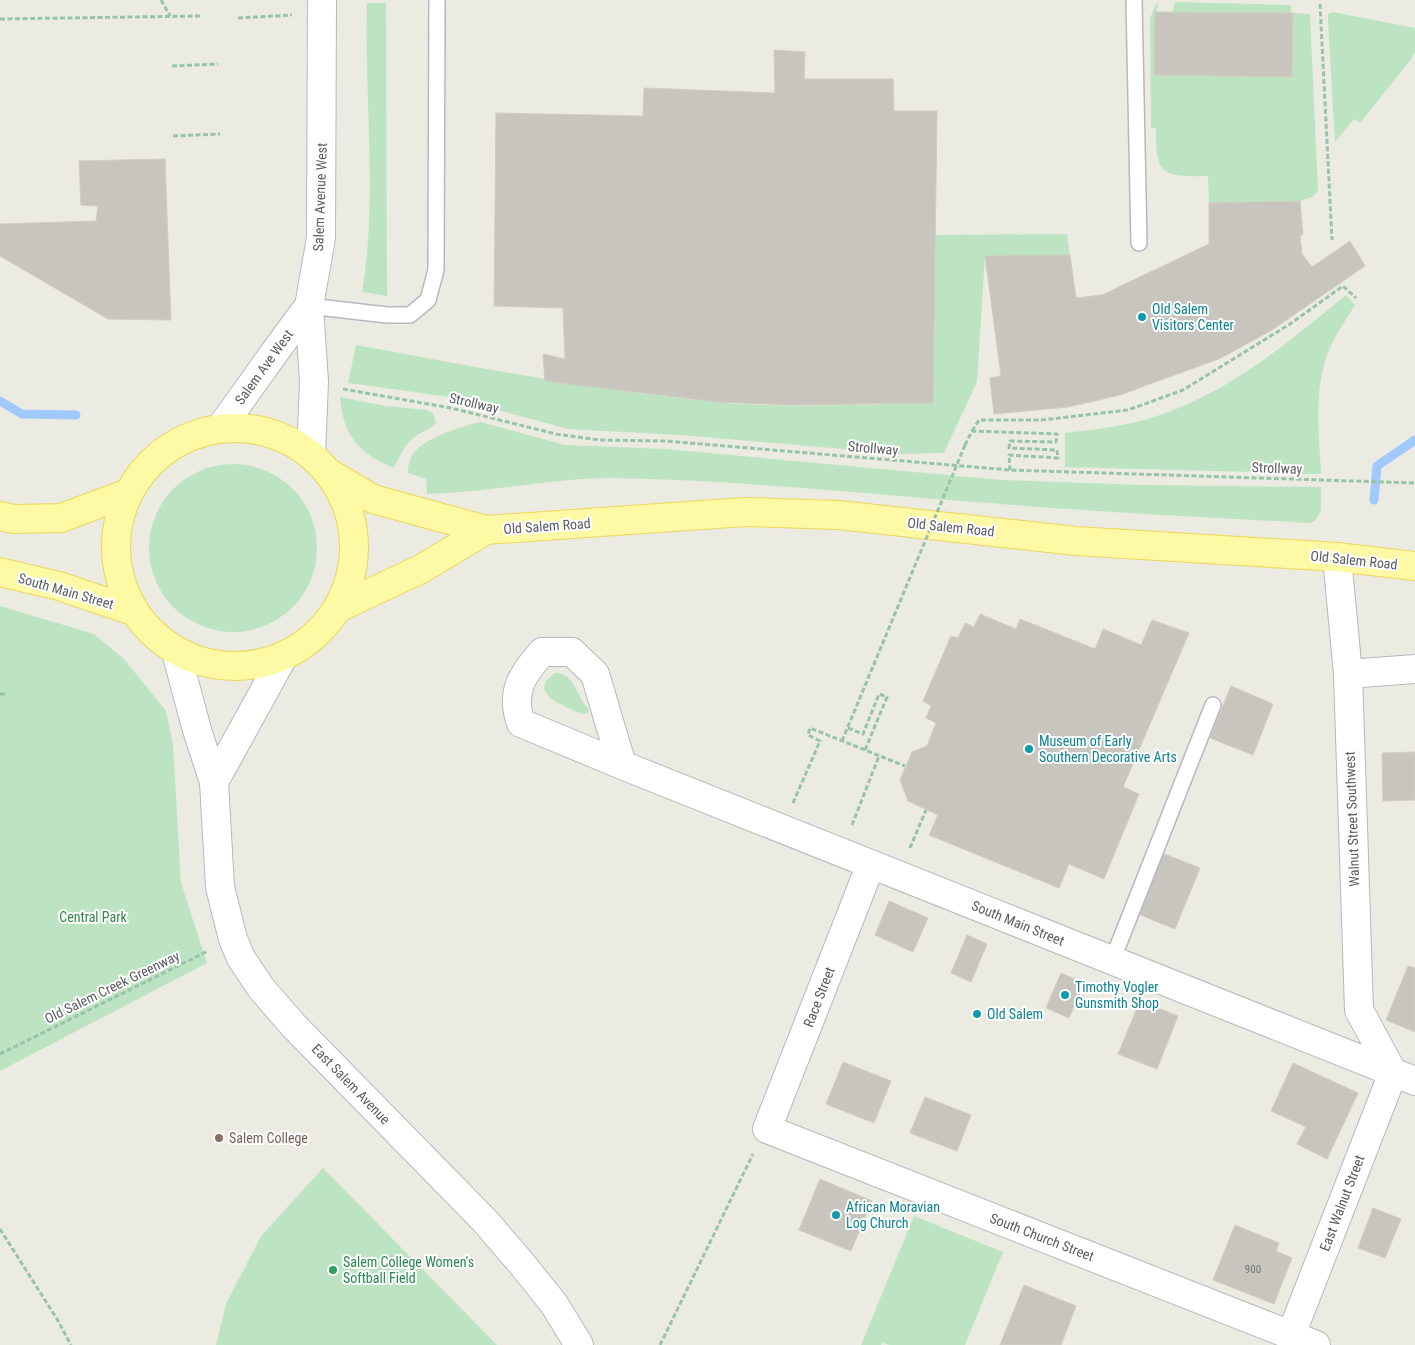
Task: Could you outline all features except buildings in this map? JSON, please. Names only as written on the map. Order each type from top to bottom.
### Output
[{"type":"main road","name":"Old Salem Road","points":[[486,530],[421,569],[338,608],[314,637],[283,657],[247,666],[211,665],[176,652],[152,634],[133,610],[120,583],[115,553],[118,522],[128,493],[151,462],[182,439],[220,428],[252,428],[283,437],[374,499],[486,530],[744,512],[839,515],[1076,542],[1336,557],[1415,566]]},
{"type":"main road","points":[[320,463],[347,504],[354,539],[351,575],[338,608]]},
{"type":"main road","points":[[0,516],[14,519],[61,518],[128,493]]},
{"type":"main road","name":"South Main Street","points":[[0,572],[59,586],[133,610]]},
{"type":"street","name":"Salem Avenue West","points":[[320,463],[309,306],[321,238],[322,0]]},
{"type":"street","name":"Salem Ave West","points":[[220,428],[309,306]]},
{"type":"street","name":"Walnut Street Southwest","points":[[1336,557],[1348,674],[1359,1010],[1404,1077]]},
{"type":"street","name":"East Salem Avenue","points":[[176,652],[197,730],[214,782],[220,888],[233,939],[242,958],[261,988],[293,1025],[491,1228],[554,1304],[579,1345]]},
{"type":"street","name":"South Main Street","points":[[622,764],[595,674],[572,652],[542,652],[522,675],[515,706],[521,723],[782,829],[1404,1077]]},
{"type":"street","points":[[214,782],[283,657]]},
{"type":"street","points":[[1348,674],[1415,669]]},
{"type":"street","name":"Race Street","points":[[767,1129],[871,864]]},
{"type":"street","name":"East Walnut Street","points":[[1291,1334],[1404,1077]]},
{"type":"street","name":"South Church Street","points":[[767,1129],[1316,1345]]},
{"type":"lane","points":[[309,306],[387,315],[410,315],[428,300],[436,270],[438,0]]},
{"type":"lane","points":[[1134,0],[1139,243]]},
{"type":"lane","points":[[1112,961],[1213,705]]},
{"type":"path","points":[[161,0],[170,16]]},
{"type":"path","points":[[1320,4],[1332,240]]},
{"type":"path","points":[[238,18],[294,15],[294,9]]},
{"type":"path","points":[[0,20],[200,16]]},
{"type":"path","points":[[172,66],[218,64]]},
{"type":"path","points":[[173,136],[220,134]]},
{"type":"path","points":[[842,741],[965,445],[979,420],[1042,420],[1128,410],[1183,390],[1290,324],[1344,286],[1356,298]]},
{"type":"path","name":"Strollway","points":[[335,387],[451,408],[556,434],[599,440],[666,441],[1010,470],[1415,483]]},
{"type":"path","points":[[972,431],[1057,434],[1056,442],[1010,441],[1009,448],[1057,450],[1058,458],[1010,455],[1010,470]]},
{"type":"path","points":[[0,694],[6,694]]},
{"type":"path","points":[[848,728],[862,734],[879,694],[887,697],[865,750]]},
{"type":"path","points":[[782,829],[820,740],[808,735],[810,728],[905,766]]},
{"type":"path","points":[[842,853],[879,756]]},
{"type":"path","points":[[919,824],[926,810]]},
{"type":"path","name":"Old Salem Creek Greenway","points":[[0,1054],[233,939]]},
{"type":"path","points":[[660,1345],[751,1157],[767,1129]]},
{"type":"path","points":[[0,1229],[57,1319],[71,1345]]},
{"type":"green space","points":[[1175,2],[1291,5],[1291,13],[1172,12]]},
{"type":"green space","points":[[367,3],[386,3],[387,296],[362,292],[367,256],[370,184]]},
{"type":"green space","points":[[1156,4],[1158,4],[1157,12],[1155,12],[1154,75],[1292,77],[1293,13],[1310,14],[1318,191],[1312,197],[1300,201],[1209,203],[1208,176],[1172,174],[1160,165],[1157,156],[1156,128],[1151,128],[1150,18]]},
{"type":"green space","points":[[1333,12],[1415,28],[1415,52],[1411,59],[1360,123],[1354,119],[1335,142],[1328,22],[1328,14]]},
{"type":"green space","points":[[1067,234],[1070,255],[985,256],[977,382],[944,453],[900,454],[680,435],[568,429],[450,397],[348,383],[356,345],[491,370],[626,391],[716,402],[797,406],[933,403],[935,235]]},
{"type":"green space","points":[[1346,295],[1355,305],[1338,332],[1326,357],[1319,390],[1318,423],[1321,474],[1296,474],[1297,468],[1286,468],[1286,473],[1065,467],[1065,433],[1144,420],[1200,398],[1226,384],[1276,351]]},
{"type":"green space","points":[[340,397],[385,406],[427,410],[433,413],[436,422],[409,442],[394,468],[371,456],[355,442],[345,422]]},
{"type":"green space","points":[[481,422],[565,445],[666,449],[1001,480],[1144,485],[1321,487],[1321,511],[1315,521],[1309,523],[1069,509],[754,484],[612,478],[566,480],[473,491],[427,494],[426,479],[408,473],[413,454],[418,448],[434,438],[454,429]]},
{"type":"green space","points":[[233,464],[257,468],[272,474],[286,483],[298,495],[307,509],[313,524],[317,548],[313,572],[307,587],[298,601],[286,613],[272,622],[257,628],[233,632],[209,628],[194,622],[180,613],[168,601],[159,587],[153,572],[149,548],[153,524],[159,509],[168,495],[180,483],[194,474],[209,468]]},
{"type":"green space","name":"Central Park","points":[[0,606],[94,634],[125,660],[166,711],[173,745],[181,883],[207,963],[0,1071]]},
{"type":"green space","points":[[555,673],[562,674],[571,681],[589,709],[588,713],[582,714],[567,707],[546,693],[544,687],[547,680]]},
{"type":"green space","name":"Salem College Women's Softball Field","points":[[323,1168],[497,1345],[216,1345],[226,1304],[261,1236]]},
{"type":"green space","points":[[914,1216],[1003,1252],[965,1345],[889,1345],[882,1342],[881,1345],[861,1345]]},
{"type":"waterway","points":[[0,401],[22,414],[76,415]]},
{"type":"waterway","points":[[1374,500],[1377,466],[1415,440]]},
{"type":"place","name":"Old Salem Visitors Center","points":[[1142,317]]},
{"type":"place","name":"Museum of Early Southern Decorative Arts","points":[[1029,749]]},
{"type":"place","name":"Timothy Vogler Gunsmith Shop","points":[[1065,995]]},
{"type":"place","name":"Old Salem","points":[[977,1014]]},
{"type":"place","name":"Salem College","points":[[219,1138]]},
{"type":"place","name":"African Moravian Log Church","points":[[836,1215]]},
{"type":"place","name":"Salem College Women's Softball Field","points":[[333,1270]]}]
